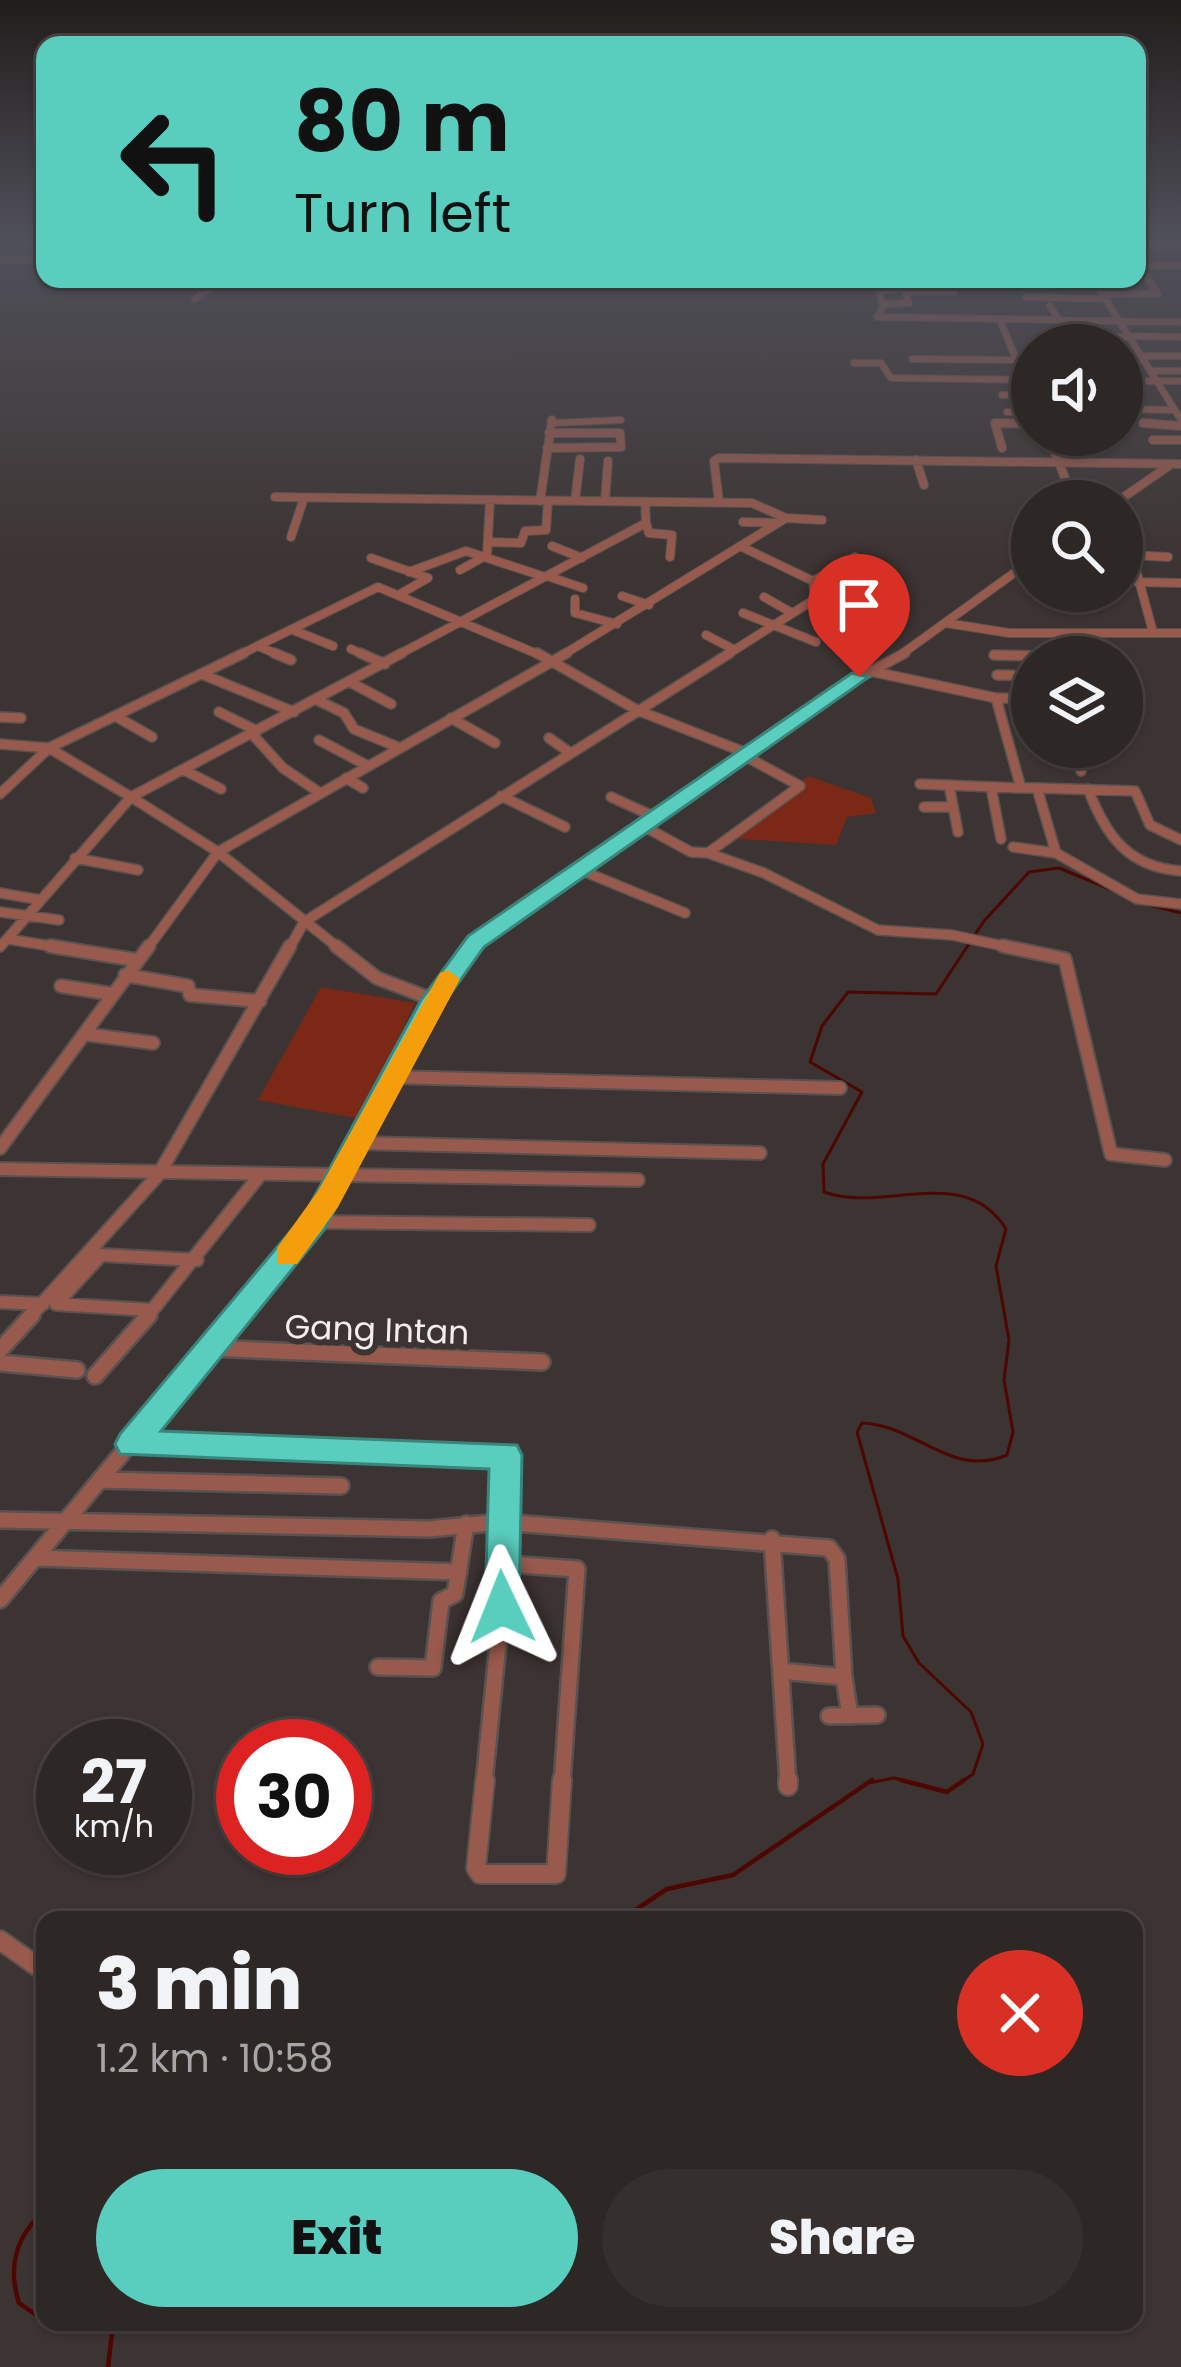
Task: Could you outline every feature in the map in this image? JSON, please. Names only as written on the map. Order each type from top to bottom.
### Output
[{"type":"street","points":[[1143,423],[1181,423],[1143,358],[1181,356]]},
{"type":"street","points":[[912,359],[1011,360]]},
{"type":"street","points":[[854,363],[881,363],[892,378],[1011,380]]},
{"type":"street","points":[[1150,371],[1181,371]]},
{"type":"street","points":[[1143,381],[1181,381]]},
{"type":"street","points":[[1002,394],[1011,395]]},
{"type":"street","points":[[1143,409],[1175,410]]},
{"type":"street","points":[[990,412],[1002,448]]},
{"type":"street","points":[[488,542],[521,543],[525,531],[547,529],[547,448],[554,419],[621,421]]},
{"type":"street","points":[[995,423],[1011,423]]},
{"type":"street","points":[[547,448],[621,447],[620,434],[549,433]]},
{"type":"street","points":[[1153,440],[1181,440]]},
{"type":"street","points":[[1056,456],[1065,480]]},
{"type":"street","points":[[719,502],[718,458],[1178,462]]},
{"type":"street","points":[[575,501],[580,459]]},
{"type":"street","points":[[916,460],[924,485]]},
{"type":"street","points":[[605,501],[608,461]]},
{"type":"street","points":[[1143,485],[1178,462]]},
{"type":"street","points":[[275,497],[719,502],[758,504],[782,520]]},
{"type":"street","points":[[291,537],[304,498]]},
{"type":"street","points":[[487,555],[490,500]]},
{"type":"street","points":[[645,502],[649,533],[671,534],[670,557]]},
{"type":"street","points":[[0,1148],[218,851],[617,624],[782,520]]},
{"type":"street","points":[[743,522],[822,520]]},
{"type":"street","points":[[4,943],[131,797],[646,523]]},
{"type":"street","points":[[552,546],[582,557]]},
{"type":"street","points":[[742,547],[813,581]]},
{"type":"street","points":[[0,794],[49,748],[408,571],[461,550],[583,588]]},
{"type":"street","points":[[460,570],[487,555]]},
{"type":"street","points":[[1143,556],[1168,557]]},
{"type":"street","points":[[813,581],[855,557]]},
{"type":"street","points":[[370,558],[428,578],[400,594]]},
{"type":"street","points":[[0,1600],[314,1222],[434,1000],[476,941],[1010,574]]},
{"type":"street","points":[[0,1350],[159,1174],[304,922],[814,599],[813,581]]},
{"type":"street","points":[[1143,582],[1181,583]]},
{"type":"street","points":[[378,587],[555,660],[637,710],[747,755],[800,786],[708,853]]},
{"type":"street","points":[[678,587],[692,594]]},
{"type":"street","points":[[622,596],[649,605]]},
{"type":"street","points":[[764,597],[792,613]]},
{"type":"street","points":[[575,599],[575,613],[617,624]]},
{"type":"street","points":[[1143,600],[1154,632]]},
{"type":"street","points":[[743,613],[816,642]]},
{"type":"street","points":[[945,623],[1039,634],[1181,633]]},
{"type":"street","points":[[293,630],[333,646]]},
{"type":"street","points":[[706,635],[733,649]]},
{"type":"street","points":[[258,646],[291,660]]},
{"type":"street","points":[[351,649],[385,664]]},
{"type":"street","points":[[994,655],[1011,655]]},
{"type":"street","points":[[204,675],[295,712]]},
{"type":"street","points":[[997,675],[1011,675]]},
{"type":"street","points":[[859,677],[1011,698]]},
{"type":"street","points":[[350,682],[391,704]]},
{"type":"street","points":[[996,698],[1021,788]]},
{"type":"street","points":[[316,700],[344,713],[352,728],[400,748]]},
{"type":"street","points":[[219,712],[254,733],[288,773],[320,793]]},
{"type":"street","points":[[117,716],[152,737]]},
{"type":"street","points":[[0,717],[21,718]]},
{"type":"street","points":[[451,718],[495,743]]},
{"type":"street","points":[[549,738],[569,752]]},
{"type":"street","points":[[319,740],[368,766]]},
{"type":"street","points":[[0,744],[49,748],[218,851],[377,978],[434,1000]]},
{"type":"street","points":[[0,756],[13,745]]},
{"type":"street","points":[[184,770],[221,790]]},
{"type":"street","points":[[346,778],[363,788]]},
{"type":"street","points":[[920,784],[1135,791],[1150,825],[1181,840]]},
{"type":"street","points":[[949,785],[958,832]]},
{"type":"street","points":[[991,787],[1001,839]]},
{"type":"street","points":[[1036,788],[1056,853]]},
{"type":"street","points":[[1088,789],[1106,838],[1146,864],[1181,871]]},
{"type":"street","points":[[501,796],[565,827]]},
{"type":"street","points":[[611,797],[691,852],[708,853],[764,873],[878,930],[968,938],[1068,962],[1111,1154],[1165,1160]]},
{"type":"street","points":[[924,807],[953,807]]},
{"type":"street","points":[[1013,847],[1056,853],[1137,899],[1181,904]]},
{"type":"street","points":[[75,858],[138,870]]},
{"type":"street","points":[[578,868],[685,913]]},
{"type":"street","points":[[0,893],[40,900]]},
{"type":"street","points":[[0,911],[59,920]]},
{"type":"street","points":[[4,943],[136,960]]},
{"type":"street","points":[[125,975],[188,986],[190,995],[260,1001]]},
{"type":"street","points":[[61,986],[112,994]]},
{"type":"street","points":[[84,1034],[153,1043]]},
{"type":"street","points":[[392,1077],[840,1088]]},
{"type":"street","points":[[359,1143],[760,1153]]},
{"type":"street","points":[[0,1169],[638,1180]]},
{"type":"street","points":[[95,1376],[197,1260],[260,1175]]},
{"type":"street","points":[[314,1222],[589,1225]]},
{"type":"street","points":[[151,1310],[56,1304],[100,1255],[197,1260]]},
{"type":"street","points":[[0,1302],[43,1304]]},
{"type":"street","name":"Gang Intan","points":[[209,1348],[542,1362]]},
{"type":"street","points":[[0,1363],[77,1370]]},
{"type":"street","points":[[131,1444],[502,1454],[507,1458],[500,1522],[500,1550],[506,1564],[476,1868],[480,1874],[556,1874],[577,1570],[506,1564]]},
{"type":"street","points":[[101,1480],[341,1486]]},
{"type":"street","points":[[0,1520],[429,1529],[500,1522],[772,1539],[834,1551],[850,1716]]},
{"type":"street","points":[[378,1667],[433,1668],[441,1601],[454,1596],[466,1524]]},
{"type":"street","points":[[772,1539],[788,1786]]},
{"type":"street","points":[[36,1558],[459,1572]]},
{"type":"street","points":[[781,1671],[844,1677]]},
{"type":"street","points":[[830,1716],[877,1715]]},
{"type":"street","points":[[0,1940],[36,1966]]},
{"type":"shaded area","points":[[808,776],[871,798],[876,813],[847,817],[836,845],[727,838]]},
{"type":"shaded area","points":[[321,987],[415,1003],[360,1119],[258,1100]]},
{"type":"waterway","points":[[960,1783],[973,1774],[983,1744],[971,1712],[919,1663],[903,1636],[898,1579],[857,1432],[862,1423],[882,1426],[968,1460],[1007,1455],[1013,1432],[1004,1380],[1009,1340],[996,1266],[1006,1229],[989,1209],[968,1198],[946,1194],[847,1197],[824,1192],[823,1164],[862,1092],[810,1062],[822,1026],[848,992],[936,994],[984,921],[1029,872],[1059,868],[1112,890]]},
{"type":"waterway","points":[[1137,902],[1181,913]]},
{"type":"waterway","points":[[868,1783],[894,1778],[913,1783]]},
{"type":"waterway","points":[[634,1911],[667,1889],[733,1875],[872,1780]]},
{"type":"waterway","points":[[901,1780],[947,1792],[964,1780]]},
{"type":"waterway","points":[[36,2220],[21,2241],[14,2264],[19,2303],[36,2315]]},
{"type":"waterway","points":[[108,2367],[110,2331]]},
{"type":"slow traffic","points":[[287,1256],[328,1199],[448,979]]},
{"type":"route","points":[[502,1607],[506,1564],[500,1550],[500,1522],[506,1455],[131,1444],[314,1222],[434,1000],[476,941],[859,677]]}]
